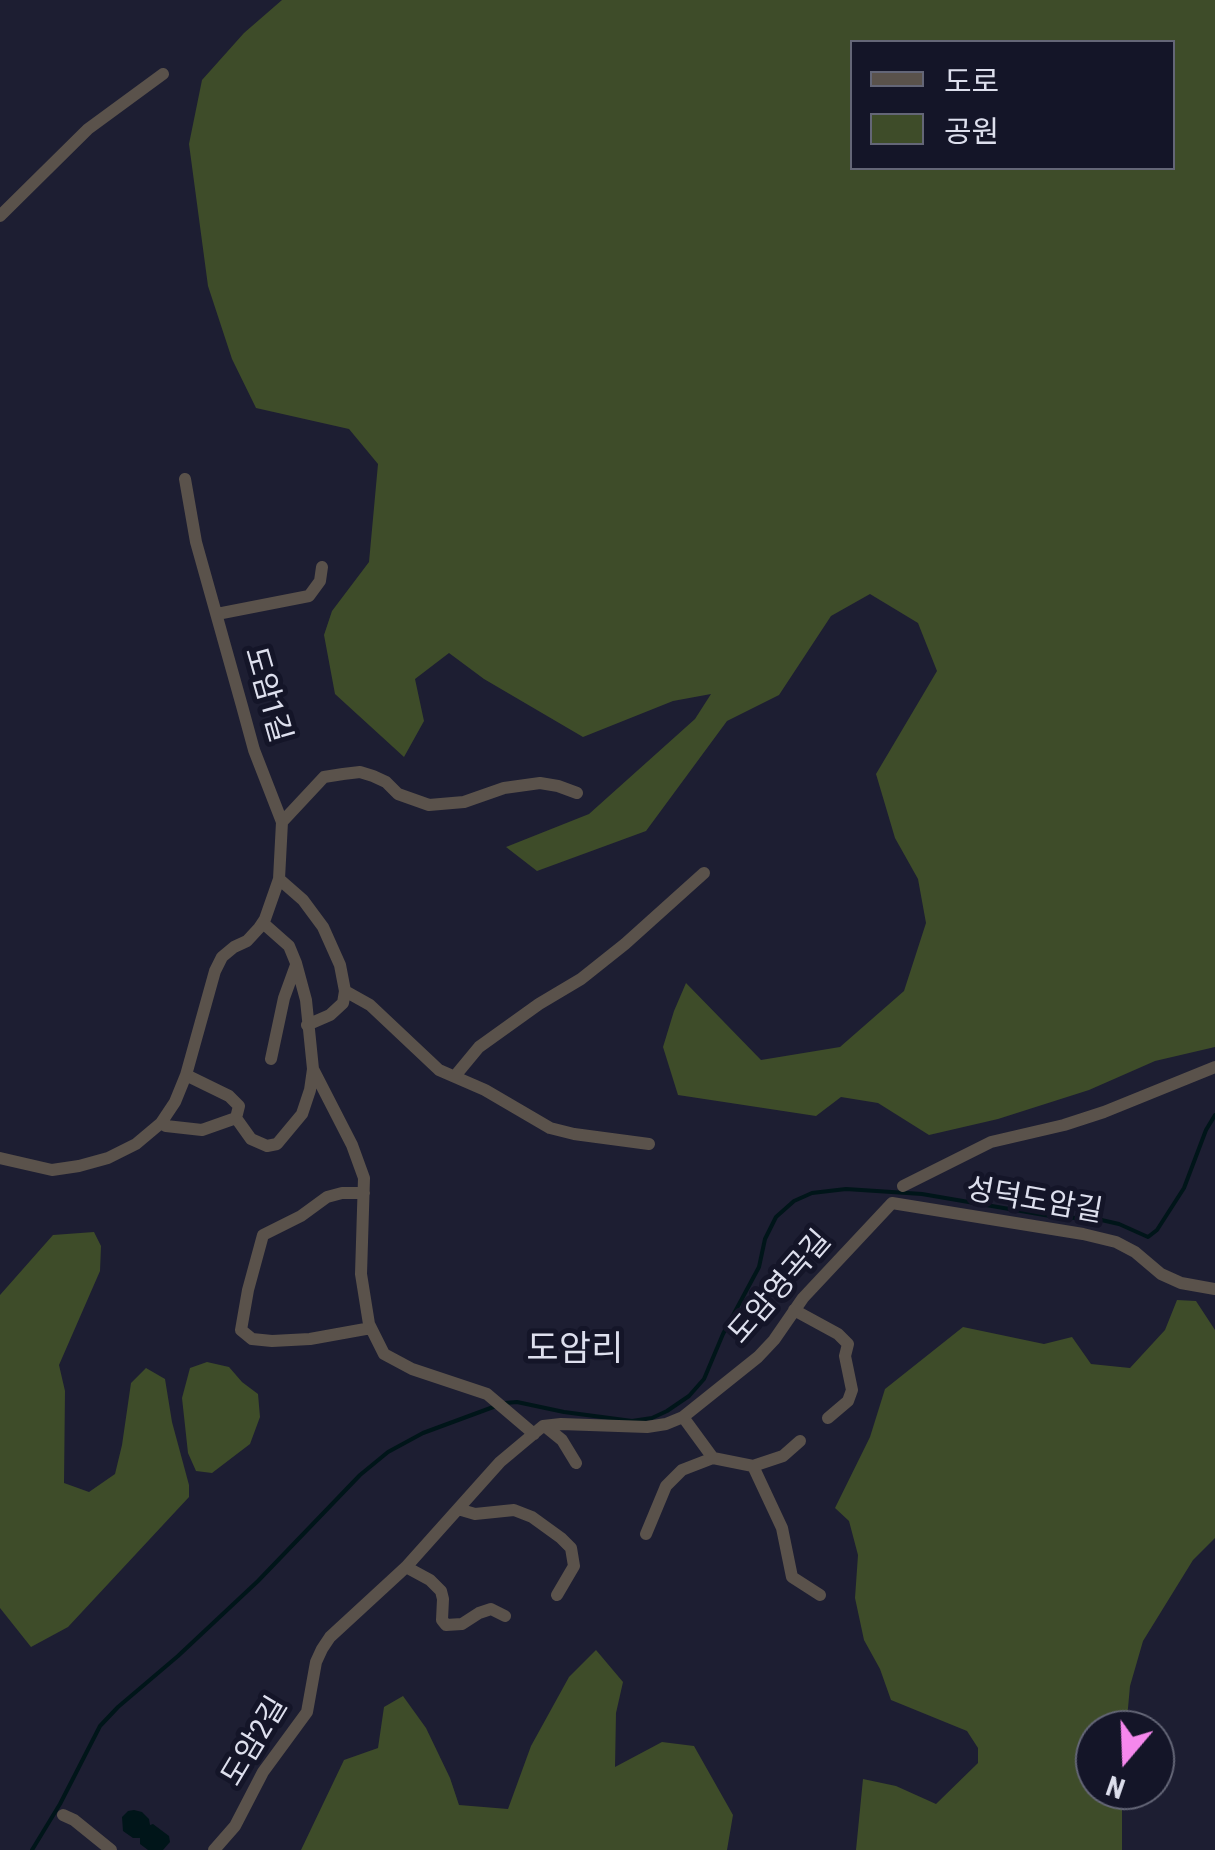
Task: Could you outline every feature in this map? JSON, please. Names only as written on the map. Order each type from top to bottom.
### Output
[{"type":"street","points":[[0,216],[88,130],[163,74]]},
{"type":"street","name":"도암1길","points":[[185,479],[196,542],[254,750],[282,822],[279,879],[262,923]]},
{"type":"street","points":[[217,614],[309,596],[320,581],[322,568]]},
{"type":"street","points":[[282,822],[324,777],[360,772],[386,782],[398,794],[429,805],[464,802],[504,788],[540,783],[578,794]]},
{"type":"street","points":[[454,1076],[479,1047],[581,979],[704,873]]},
{"type":"street","points":[[279,879],[303,900],[322,926],[340,965],[345,991],[342,1003],[330,1015],[307,1025]]},
{"type":"street","points":[[0,1158],[52,1170],[79,1166],[136,1144],[161,1123],[186,1075],[214,970],[222,957],[247,941],[262,923],[289,946],[306,1000],[313,1069],[302,1114],[277,1144],[268,1146],[251,1138],[236,1118],[238,1106],[229,1096],[186,1075]]},
{"type":"street","points":[[270,1059],[296,963]]},
{"type":"street","points":[[345,991],[370,1004],[439,1070],[486,1090],[550,1128],[649,1144]]},
{"type":"street","points":[[903,1186],[990,1142],[1077,1121],[1215,1067]]},
{"type":"street","points":[[313,1069],[352,1145],[364,1178],[361,1274],[370,1328],[384,1354],[412,1369],[487,1394],[508,1411],[562,1440],[576,1464]]},
{"type":"street","points":[[161,1123],[202,1130],[236,1118]]},
{"type":"street","points":[[364,1193],[326,1197],[263,1236],[241,1330],[252,1339],[272,1341],[310,1339],[370,1328]]},
{"type":"street","name":"성덕도암길","points":[[892,1203],[1116,1242],[1162,1274],[1181,1283],[1215,1289]]},
{"type":"street","name":"도암영곡길","points":[[540,1430],[561,1424],[647,1427],[683,1417],[774,1340],[794,1310],[892,1203]]},
{"type":"street","points":[[794,1310],[838,1334],[848,1344],[846,1356],[852,1390],[848,1401],[828,1418]]},
{"type":"street","points":[[683,1417],[713,1458]]},
{"type":"street","name":"도암2길","points":[[214,1850],[235,1826],[263,1772],[307,1712],[316,1662],[330,1636],[406,1567],[500,1462],[540,1430]]},
{"type":"street","points":[[646,1534],[666,1486],[682,1470],[713,1458],[754,1466],[784,1456],[800,1441]]},
{"type":"street","points":[[754,1466],[782,1528],[792,1577],[820,1595]]},
{"type":"street","points":[[458,1508],[475,1514],[514,1510],[532,1517],[561,1538],[571,1548],[574,1566],[558,1594]]},
{"type":"street","points":[[406,1567],[430,1580],[440,1591],[442,1620],[446,1625],[462,1624],[491,1608],[505,1616]]},
{"type":"street","points":[[63,1815],[112,1850]]},
{"type":"green space","points":[[282,0],[1215,0],[1215,1047],[1155,1061],[1089,1090],[998,1119],[929,1135],[878,1103],[841,1097],[816,1116],[678,1095],[663,1047],[686,983],[761,1060],[840,1047],[904,991],[926,923],[918,879],[895,838],[876,774],[937,671],[918,623],[870,594],[831,616],[779,695],[727,721],[646,831],[537,871],[506,847],[589,814],[695,719],[711,694],[673,701],[583,737],[484,679],[449,653],[415,679],[424,721],[404,757],[335,694],[324,635],[332,611],[369,562],[378,464],[349,429],[256,408],[232,359],[208,286],[189,144],[202,80],[244,33]]},
{"type":"green space","points":[[94,1232],[101,1246],[100,1271],[59,1365],[65,1391],[64,1483],[89,1492],[115,1474],[131,1383],[146,1368],[165,1379],[189,1497],[68,1627],[31,1647],[0,1608],[0,1295],[53,1235]]},
{"type":"green space","points":[[1177,1300],[1196,1301],[1215,1330],[1215,1538],[1193,1560],[1143,1641],[1130,1686],[1128,1710],[1075,1710],[1075,1810],[1122,1810],[1122,1850],[856,1850],[863,1779],[896,1786],[936,1804],[978,1763],[978,1748],[967,1731],[891,1700],[864,1640],[855,1598],[858,1555],[849,1521],[835,1508],[870,1437],[885,1389],[963,1327],[1044,1344],[1072,1337],[1091,1364],[1130,1368],[1165,1330]]},
{"type":"green space","points":[[207,1362],[229,1367],[258,1394],[260,1417],[250,1444],[212,1473],[196,1471],[188,1453],[182,1398],[190,1368]]},
{"type":"green space","points":[[596,1650],[623,1682],[616,1713],[615,1767],[662,1742],[694,1746],[733,1815],[727,1850],[301,1850],[344,1760],[378,1748],[384,1707],[403,1696],[426,1728],[459,1805],[508,1809],[531,1746],[569,1677]]},
{"type":"shaded area","points":[[134,1810],[142,1812],[150,1825],[169,1836],[170,1842],[163,1850],[148,1850],[140,1844],[140,1838],[123,1831],[122,1817]]},
{"type":"waterway","points":[[505,1403],[632,1421],[652,1418],[689,1396],[704,1379],[759,1267],[765,1239],[776,1217],[794,1201],[812,1193],[846,1189],[922,1194],[1056,1217],[1097,1219],[1148,1237],[1157,1230],[1184,1188],[1215,1115]]},
{"type":"waterway","points":[[32,1850],[100,1726],[258,1581],[360,1475],[388,1452],[423,1433],[496,1406]]},
{"type":"district","name":"도암리","points":[[575,1351]]}]
